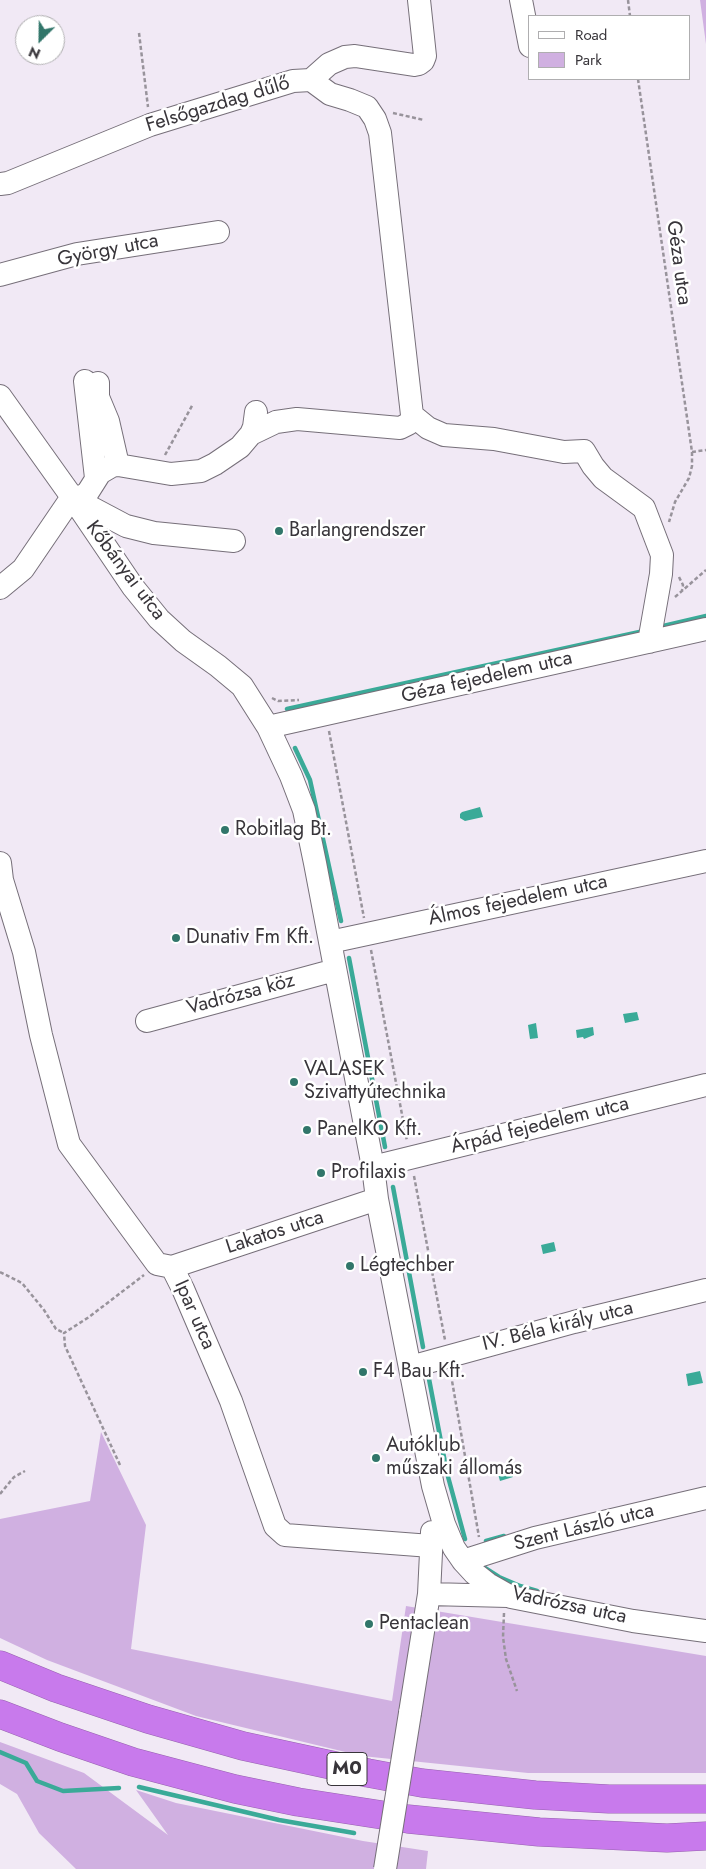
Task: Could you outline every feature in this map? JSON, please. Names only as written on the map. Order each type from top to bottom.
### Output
[{"type":"highway","name":"M0","points":[[0,1665],[56,1688],[148,1719],[243,1746],[368,1773],[422,1783],[535,1795],[609,1799],[706,1799]]},
{"type":"highway","name":"M0","points":[[0,1714],[60,1738],[133,1762],[298,1802],[444,1823],[538,1832],[667,1838],[706,1836]]},
{"type":"street","points":[[311,80],[329,64],[355,56],[414,65],[419,64],[425,56],[419,0]]},
{"type":"street","points":[[521,0],[528,36]]},
{"type":"street","name":"Felsőgazdag dűlő","points":[[0,184],[150,126],[302,80],[311,80],[330,94],[367,108]]},
{"type":"street","points":[[72,497],[83,496],[88,492],[96,478],[105,470],[118,465],[178,474],[201,471],[226,458],[240,447],[251,434],[276,422],[297,419],[400,428],[408,424],[412,415],[380,132],[375,119],[367,108]]},
{"type":"street","name":"György utca","points":[[0,275],[77,254],[218,232]]},
{"type":"street","points":[[96,478],[91,382],[108,422],[118,465]]},
{"type":"street","name":"Kőbányai utca","points":[[0,396],[72,497],[133,588],[159,618],[183,641],[242,686],[268,727]]},
{"type":"street","points":[[251,434],[256,412]]},
{"type":"street","points":[[412,415],[428,428],[444,434],[494,439],[564,452],[584,451],[603,478],[644,508],[662,556],[661,574],[649,642]]},
{"type":"street","points":[[72,497],[126,526],[154,533],[234,541]]},
{"type":"street","points":[[0,588],[23,569],[72,497]]},
{"type":"street","name":"Géza fejedelem utca","points":[[268,727],[706,629]]},
{"type":"street","name":"Vadrózsa utca","points":[[268,727],[291,776],[304,810],[433,1486],[452,1544],[463,1561],[488,1584],[508,1596],[633,1620],[706,1631]]},
{"type":"street","name":"Álmos fejedelem utca","points":[[330,942],[706,861]]},
{"type":"street","name":"Ipar utca","points":[[0,863],[2,880],[24,952],[41,1035],[69,1144],[184,1289],[231,1401],[275,1526],[285,1535],[431,1546]]},
{"type":"street","name":"Vadrózsa köz","points":[[147,1021],[335,970]]},
{"type":"street","name":"Árpád fejedelem utca","points":[[373,1167],[706,1085]]},
{"type":"street","name":"Lakatos utca","points":[[165,1266],[377,1199]]},
{"type":"street","name":"IV. Béla király utca","points":[[410,1367],[574,1322],[706,1290]]},
{"type":"street","points":[[385,1869],[429,1594],[433,1486]]},
{"type":"street","name":"Szent László utca","points":[[463,1561],[535,1538],[706,1498]]},
{"type":"street","points":[[429,1594],[508,1596]]},
{"type":"street","points":[[425,1620],[444,1601],[453,1595]]},
{"type":"path","points":[[628,0],[630,15]]},
{"type":"path","points":[[139,33],[150,126]]},
{"type":"path","name":"Géza utca","points":[[638,80],[692,452],[692,466],[689,478],[675,502],[664,536],[662,556]]},
{"type":"path","points":[[367,108],[424,120]]},
{"type":"path","points":[[156,472],[194,404]]},
{"type":"path","points":[[692,452],[706,450]]},
{"type":"path","points":[[682,592],[706,570]]},
{"type":"path","points":[[64,1333],[165,1266]]},
{"type":"path","points":[[0,1272],[18,1280],[44,1310],[56,1329],[64,1333]]},
{"type":"path","points":[[64,1333],[65,1346],[120,1464]]},
{"type":"path","points":[[0,1494],[14,1477],[25,1471]]},
{"type":"path","points":[[508,1596],[503,1637],[506,1659],[517,1691]]},
{"type":"green space","points":[[700,0],[706,0],[706,44]]},
{"type":"green space","points":[[101,1432],[146,1525],[131,1649],[392,1701],[406,1606],[706,1656],[706,1773],[528,1773],[362,1756],[196,1716],[47,1660],[0,1638],[0,1519],[90,1501]]},
{"type":"green space","points":[[0,1742],[84,1773],[168,1835],[136,1790],[176,1803],[363,1841],[428,1851],[426,1869],[76,1869],[39,1833],[17,1794],[0,1784]]},
{"type":"shaded area","points":[[480,807],[483,817],[465,821],[460,818],[462,812]]},
{"type":"shaded area","points":[[637,1012],[639,1020],[625,1023],[623,1014]]},
{"type":"shaded area","points":[[536,1023],[538,1038],[530,1039],[528,1025]]},
{"type":"shaded area","points":[[593,1027],[594,1035],[584,1039],[583,1037],[577,1038],[576,1030]]},
{"type":"shaded area","points":[[554,1242],[556,1251],[543,1254],[541,1245]]},
{"type":"shaded area","points":[[700,1371],[703,1383],[688,1386],[686,1374]]},
{"type":"shaded area","points":[[510,1467],[513,1477],[500,1481],[497,1471]]},
{"type":"waterway","points":[[659,627],[706,616]]},
{"type":"waterway","points":[[287,709],[644,631]]},
{"type":"waterway","points":[[295,748],[310,780],[341,921]]},
{"type":"waterway","points":[[349,958],[385,1147]]},
{"type":"waterway","points":[[393,1187],[423,1347]]},
{"type":"waterway","points":[[429,1379],[447,1473],[465,1539]]},
{"type":"waterway","points":[[486,1541],[504,1536]]},
{"type":"waterway","points":[[485,1568],[499,1577],[537,1591]]},
{"type":"waterway","points":[[0,1752],[26,1763],[37,1781],[63,1791],[119,1788]]},
{"type":"waterway","points":[[139,1787],[279,1820],[354,1833]]},
{"type":"place","name":"Barlangrendszer","points":[[279,531]]},
{"type":"place","name":"Robitlag Bt.","points":[[225,830]]},
{"type":"place","name":"Dunativ Fm Kft.","points":[[176,938]]},
{"type":"place","name":"VALASEK Szivattyútechnika","points":[[294,1082]]},
{"type":"place","name":"PanelKO Kft.","points":[[307,1130]]},
{"type":"place","name":"Profilaxis","points":[[321,1173]]},
{"type":"place","name":"Légtechber","points":[[350,1266]]},
{"type":"place","name":"F4 Bau Kft.","points":[[363,1372]]},
{"type":"place","name":"Autóklub műszaki állomás","points":[[376,1458]]},
{"type":"place","name":"Pentaclean","points":[[369,1624]]}]
